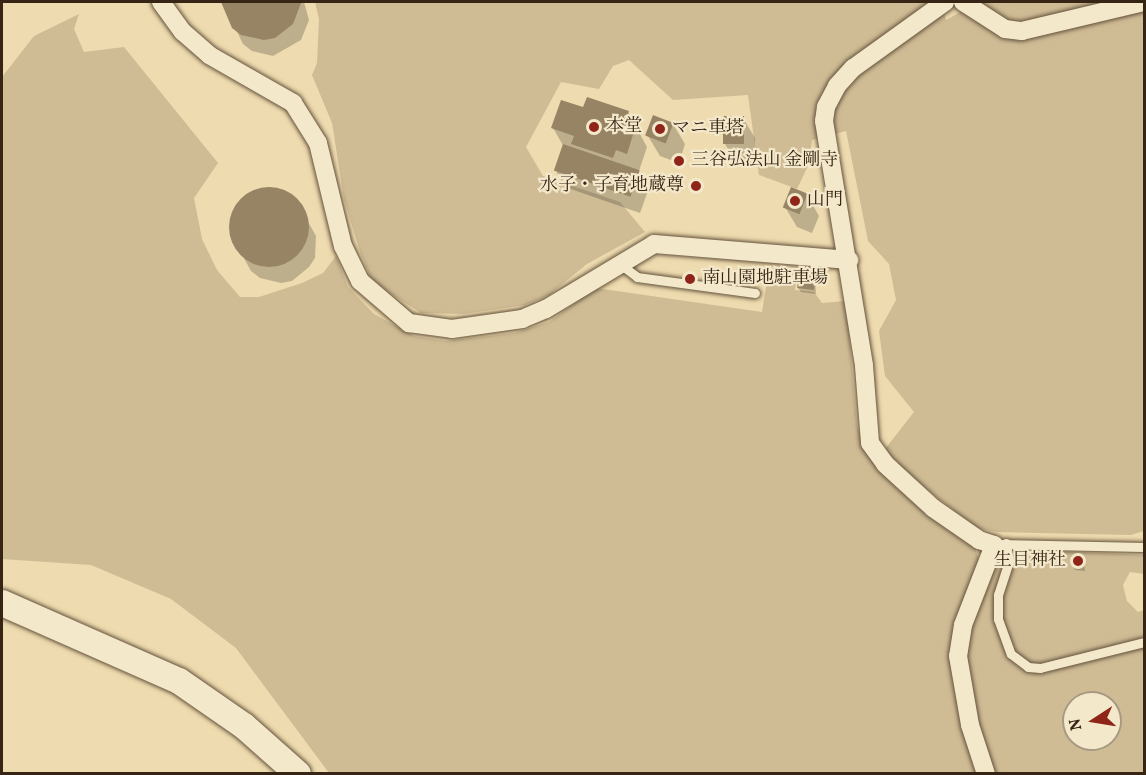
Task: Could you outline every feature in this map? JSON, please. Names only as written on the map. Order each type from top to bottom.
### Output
[{"type":"street","points":[[161,2],[183,32],[209,55],[293,103],[318,143],[343,246],[360,281],[409,323],[452,329],[522,319],[546,309],[618,262],[654,244],[672,242],[849,260]]},
{"type":"street","points":[[945,2],[853,68],[837,86],[826,106],[826,138],[849,260],[864,366],[870,443],[885,464],[933,508],[979,540],[1000,544],[963,625],[958,656],[970,725],[986,774]]},
{"type":"street","points":[[963,2],[1005,29],[1023,31],[1144,3]]},
{"type":"street","points":[[2,603],[179,681],[244,726],[298,774]]},
{"type":"lane","points":[[618,262],[638,277],[755,293]]},
{"type":"lane","points":[[1144,547],[1000,544],[1009,561],[998,595],[998,619],[1011,654],[1028,667],[1040,668],[1144,642]]},
{"type":"shaded area","points":[[315,2],[941,2],[946,20],[962,11],[963,2],[1144,2],[1144,531],[1131,535],[997,532],[977,528],[911,477],[885,449],[914,412],[885,376],[879,331],[896,300],[889,264],[868,241],[846,131],[812,140],[809,164],[797,189],[759,175],[748,95],[673,100],[629,60],[613,66],[599,89],[561,82],[526,147],[543,176],[620,202],[645,232],[587,264],[549,295],[525,305],[463,314],[421,313],[388,292],[371,278],[360,252],[344,199],[332,123],[312,75],[317,63],[319,19]]},
{"type":"shaded area","points":[[79,14],[74,29],[84,52],[124,47],[218,163],[194,198],[202,239],[217,270],[240,297],[259,297],[302,283],[323,273],[336,256],[348,287],[374,314],[414,336],[446,341],[514,333],[549,322],[596,288],[762,312],[769,269],[797,272],[795,290],[814,292],[822,303],[846,301],[857,425],[864,448],[974,544],[981,567],[957,623],[981,773],[329,773],[236,648],[171,599],[91,565],[2,559],[2,77],[34,36]]},
{"type":"shaded area","points":[[1050,551],[1144,555],[1144,574],[1130,572],[1123,585],[1127,601],[1138,612],[1144,610],[1144,773],[992,773],[964,671],[972,622],[994,563]]},
{"type":"building","points":[[221,2],[301,3],[293,24],[275,38],[264,40],[241,35],[232,28]]},
{"type":"building","name":"本堂","points":[[587,97],[629,111],[625,122],[636,125],[627,154],[616,150],[613,158],[571,144],[574,136],[551,128],[561,100],[583,107]]},
{"type":"building","name":"マニ車塔","points":[[653,115],[674,123],[666,143],[645,136]]},
{"type":"building","points":[[723,116],[744,116],[744,144],[723,144]]},
{"type":"building","points":[[563,144],[640,170],[630,197],[554,170]]},
{"type":"building","points":[[269,187],[284,190],[297,199],[306,212],[309,227],[306,242],[297,255],[284,264],[269,267],[254,264],[241,255],[232,242],[229,227],[232,212],[241,199],[254,190]]},
{"type":"building","name":"山門","points":[[791,187],[808,194],[799,214],[783,207]]},
{"type":"building","points":[[799,273],[816,275],[814,290],[797,288]]},
{"type":"building","name":"生目神社","points":[[1072,557],[1084,558],[1083,566],[1071,565]]},
{"type":"place","name":"本堂","points":[[594,127]]},
{"type":"place","name":"マニ車塔","points":[[660,129]]},
{"type":"place","name":"三谷弘法山 金剛寺","points":[[679,161]]},
{"type":"place","name":"水子・子育地蔵尊","points":[[696,186]]},
{"type":"place","name":"山門","points":[[795,201]]},
{"type":"place","name":"南山園地駐車場","points":[[690,279]]},
{"type":"place","name":"生目神社","points":[[1078,561]]}]
